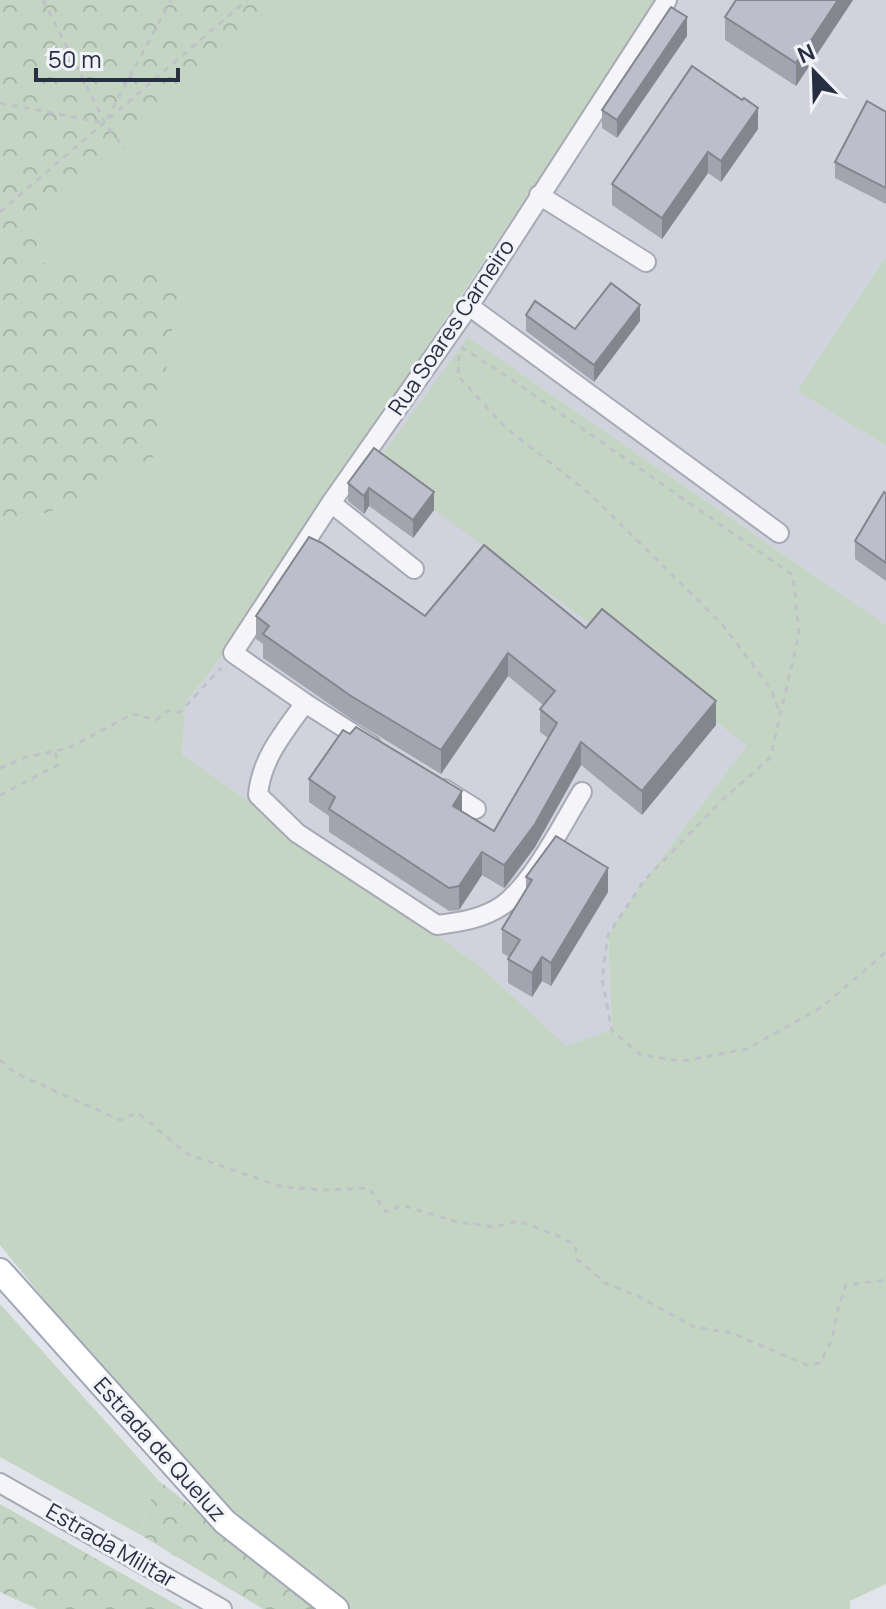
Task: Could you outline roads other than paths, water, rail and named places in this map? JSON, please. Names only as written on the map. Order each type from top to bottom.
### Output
[{"type":"main road","name":"Estrada de Queluz","points":[[0,1271],[225,1522],[336,1609]]},
{"type":"street","name":"Rua Soares Carneiro","points":[[305,703],[233,653],[331,503],[469,306],[667,0]]},
{"type":"street","points":[[539,195],[646,262]]},
{"type":"street","points":[[469,306],[779,533]]},
{"type":"street","points":[[331,503],[414,569]]},
{"type":"street","points":[[382,752],[305,703],[277,741],[260,776],[258,795],[297,833],[437,925],[471,920],[502,906],[523,887],[582,792]]},
{"type":"street","points":[[422,776],[476,809]]},
{"type":"street","name":"Estrada Militar","points":[[0,1483],[222,1609]]}]
